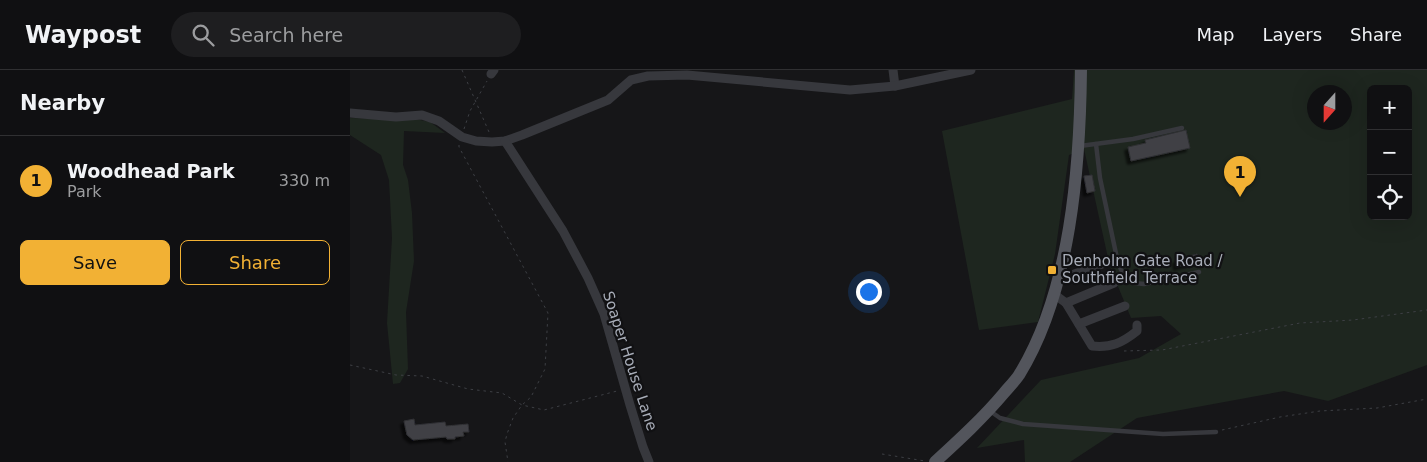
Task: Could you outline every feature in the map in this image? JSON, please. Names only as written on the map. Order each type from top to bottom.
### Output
[{"type":"main road","points":[[935,462],[989,411],[1018,376],[1042,328],[1058,280],[1073,201],[1081,70]]},
{"type":"street","points":[[893,70],[895,86]]},
{"type":"street","points":[[350,113],[396,117],[422,115],[440,121],[462,137],[476,141],[494,142],[505,141],[608,100],[631,80],[648,76],[687,75],[850,90],[895,86],[971,70]]},
{"type":"street","name":"Soaper House Lane","points":[[505,141],[563,231],[588,278],[604,314],[649,462]]},
{"type":"street","points":[[1058,280],[1102,264]]},
{"type":"street","points":[[1066,302],[1114,283]]},
{"type":"street","points":[[1054,294],[1066,302],[1092,346],[1104,347],[1125,341],[1137,331],[1137,325]]},
{"type":"street","points":[[1079,324],[1125,306]]},
{"type":"lane","points":[[1077,147],[1133,139],[1182,128]]},
{"type":"lane","points":[[1096,144],[1100,178],[1118,263],[1125,278],[1134,283],[1144,284],[1199,272]]},
{"type":"lane","points":[[989,411],[1000,418],[1024,424],[1163,434],[1216,432]]},
{"type":"path","points":[[462,70],[494,142]]},
{"type":"path","points":[[493,72],[470,111],[459,147],[548,313],[545,368],[531,396],[513,418],[505,442],[508,462]]},
{"type":"path","points":[[1123,351],[1162,350],[1300,323],[1353,320],[1427,310]]},
{"type":"path","points":[[350,365],[396,375],[422,376],[468,389],[502,393],[522,405],[544,410],[626,389]]},
{"type":"path","points":[[1216,432],[1280,417],[1320,411],[1377,408],[1427,399]]},
{"type":"path","points":[[882,454],[928,462]]},
{"type":"shaded area","points":[[1074,70],[1427,70],[1427,365],[1328,401],[1284,391],[1137,418],[1070,462],[1025,462],[1024,440],[977,448],[1041,380],[1139,358],[1181,334],[1161,316],[1131,318],[1110,267],[1084,149],[1069,155],[1055,254],[1038,322],[979,330],[942,131],[1072,99]]},
{"type":"shaded area","points":[[350,118],[415,119],[430,122],[445,133],[404,131],[403,165],[408,180],[412,213],[414,261],[406,312],[408,369],[400,383],[393,384],[387,323],[392,238],[389,180],[381,155],[350,135]]},
{"type":"building","points":[[1186,130],[1190,148],[1131,161],[1128,147],[1146,143],[1145,140]]},
{"type":"building","points":[[1092,175],[1095,191],[1087,193],[1084,176]]},
{"type":"building","points":[[1197,254],[1199,261],[1177,267],[1176,260]]},
{"type":"building","points":[[414,419],[415,425],[445,422],[446,426],[468,424],[469,432],[463,432],[464,436],[455,437],[455,439],[447,439],[446,437],[413,440],[407,435],[404,421]]},
{"type":"place","name":"Woodhead Park","points":[[1240,197]]},
{"type":"place","name":"Denholm Gate Road / Southfield Terrace","points":[[1052,270]]}]
